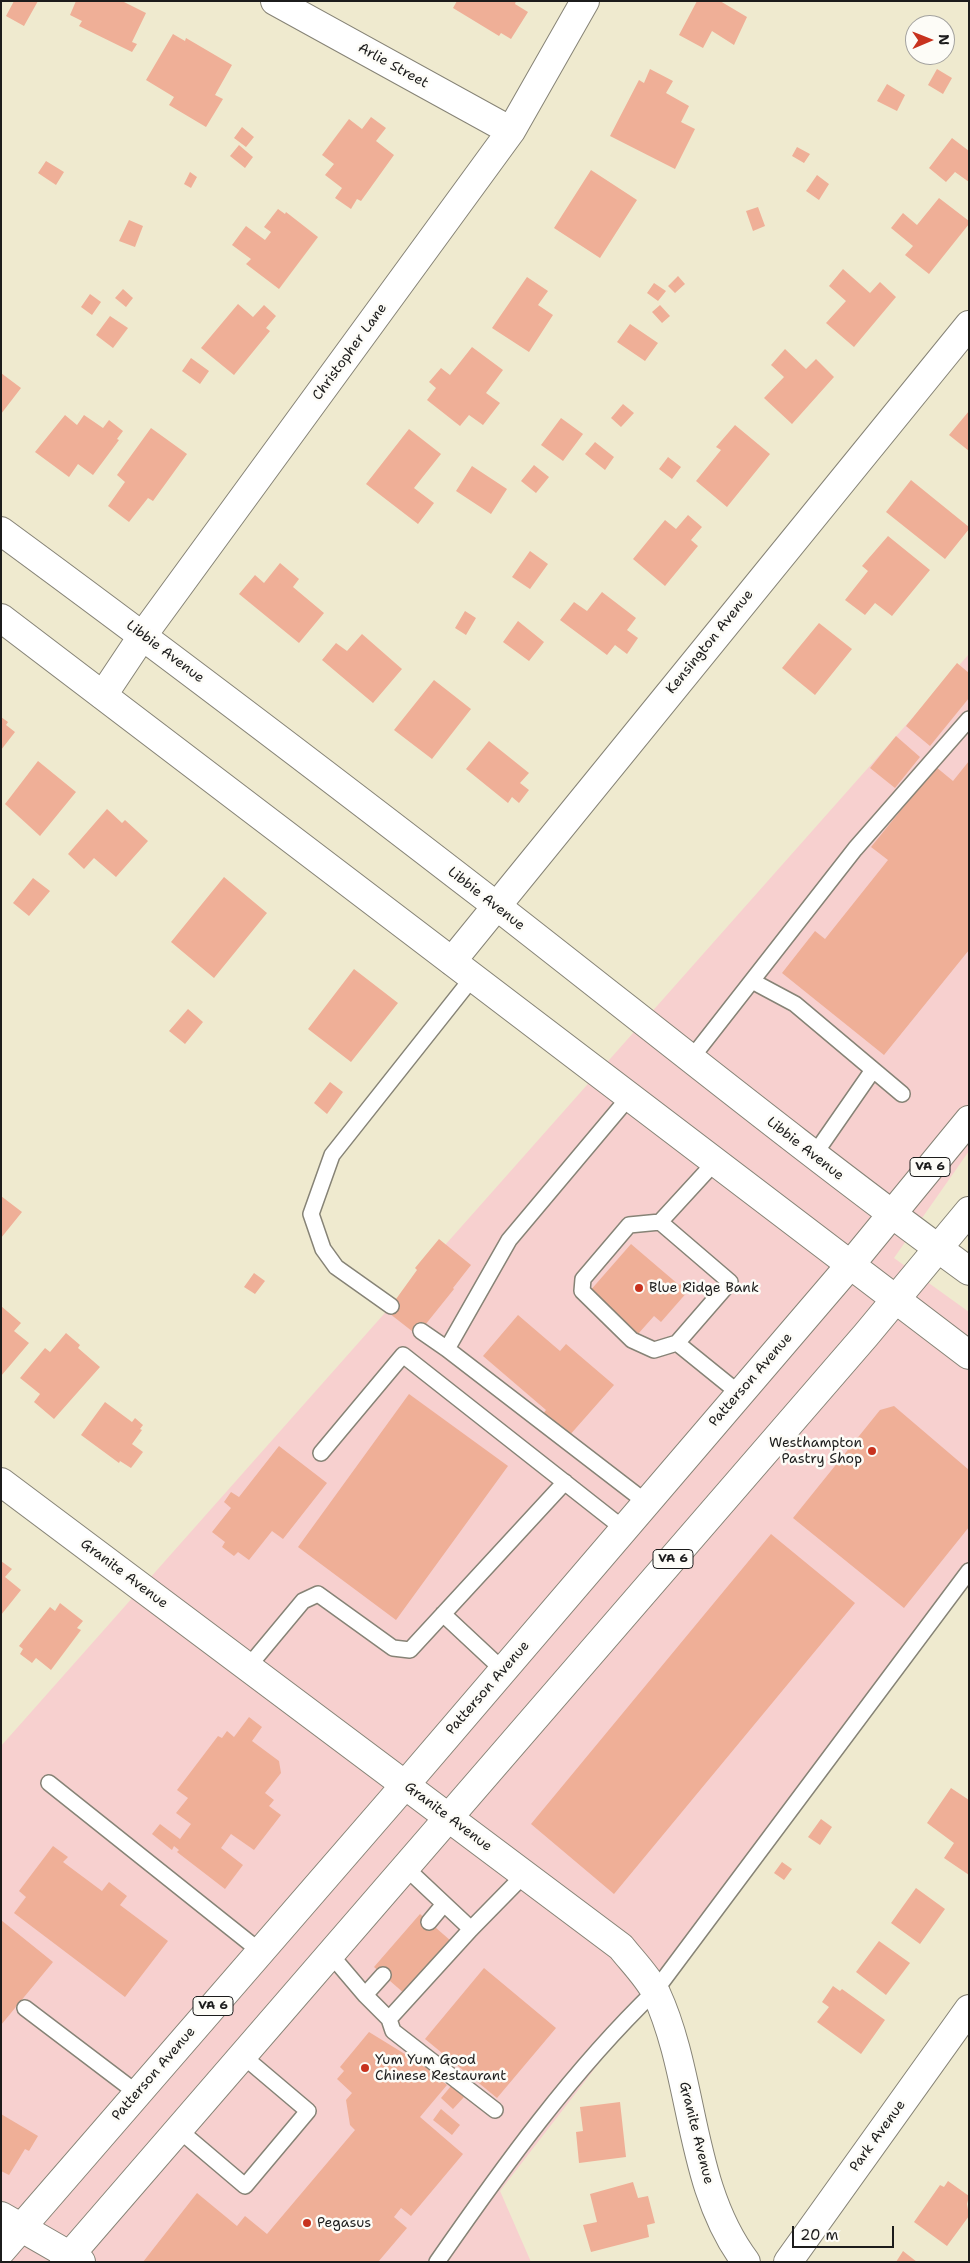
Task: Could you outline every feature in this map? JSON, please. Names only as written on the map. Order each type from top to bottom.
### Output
[{"type":"main road","name":"Arlie Street","points":[[275,1],[511,131]]},
{"type":"main road","name":"Christopher Lane","points":[[103,695],[143,635],[511,131],[585,1]]},
{"type":"main road","name":"Kensington Avenue","points":[[462,969],[495,906],[969,325]]},
{"type":"main road","name":"Libbie Avenue","points":[[1,531],[143,635],[495,906],[690,1060],[892,1215],[969,1271]]},
{"type":"main road","points":[[1,618],[969,1355]]},
{"type":"main road","name":"Patterson Avenue","points":[[1,2251],[11,2222],[138,2093],[261,1952],[851,1264],[969,1120]]},
{"type":"main road","name":"VA 6","points":[[72,2260],[179,2130],[897,1299],[969,1211]]},
{"type":"main road","name":"Granite Avenue","points":[[1,1482],[622,1947],[655,1991],[671,2034],[706,2178],[724,2225],[746,2262]]},
{"type":"main road","name":"Park Avenue","points":[[788,2262],[969,2009]]},
{"type":"main road","points":[[11,2222],[72,2260]]},
{"type":"lane","points":[[690,1060],[855,849],[969,719]]},
{"type":"lane","points":[[391,1306],[336,1267],[323,1249],[311,1214],[332,1155],[462,969]]},
{"type":"lane","points":[[752,981],[795,1004],[902,1094]]},
{"type":"lane","points":[[814,1155],[873,1070]]},
{"type":"lane","points":[[447,1348],[509,1240],[630,1096]]},
{"type":"lane","points":[[660,1222],[730,1282],[676,1343],[654,1350],[632,1340],[582,1291],[583,1279],[629,1225],[660,1222],[716,1162]]},
{"type":"lane","points":[[421,1330],[447,1348],[646,1503]]},
{"type":"lane","points":[[676,1343],[740,1394]]},
{"type":"lane","points":[[322,1453],[403,1355],[624,1529]]},
{"type":"lane","points":[[248,1667],[303,1601],[318,1594],[393,1648],[410,1650],[565,1482]]},
{"type":"lane","points":[[437,2262],[500,2171],[616,2029],[655,1991],[969,1571]]},
{"type":"lane","points":[[443,1614],[504,1670]]},
{"type":"lane","points":[[50,1783],[261,1952]]},
{"type":"lane","points":[[406,1868],[471,1928]]},
{"type":"lane","points":[[389,2019],[471,1928],[524,1875]]},
{"type":"lane","points":[[429,1922],[444,1904]]},
{"type":"lane","points":[[331,1955],[389,2019],[393,2031],[495,2110]]},
{"type":"lane","points":[[366,1995],[383,1975]]},
{"type":"lane","points":[[25,2008],[138,2093]]},
{"type":"lane","points":[[179,2130],[246,2186],[308,2112],[243,2056]]},
{"type":"shaded area","points":[[969,654],[969,1151],[894,1258],[969,1312],[969,1585],[500,2191],[531,2262],[1,2262],[1,1746]]},
{"type":"building","points":[[14,1],[38,1],[24,26],[6,16]]},
{"type":"building","points":[[76,1],[122,1],[146,13],[132,42],[137,44],[132,52],[79,26],[82,21],[70,15]]},
{"type":"building","points":[[457,1],[516,1],[515,4],[528,12],[511,39],[501,33],[499,36],[453,8]]},
{"type":"building","points":[[697,1],[720,1],[747,17],[734,45],[712,31],[703,48],[679,35]]},
{"type":"building","points":[[173,34],[185,41],[186,38],[232,65],[215,95],[223,99],[206,127],[169,105],[174,97],[146,80]]},
{"type":"building","points":[[650,69],[673,81],[666,93],[689,106],[681,122],[695,129],[675,169],[610,136],[639,80],[644,83]]},
{"type":"building","points":[[937,69],[952,78],[943,94],[928,85]]},
{"type":"building","points":[[887,84],[905,95],[897,111],[877,101]]},
{"type":"building","points":[[371,117],[386,128],[376,141],[394,155],[361,201],[357,199],[351,209],[335,198],[342,188],[325,175],[334,164],[322,155],[349,119],[362,129]]},
{"type":"building","points":[[242,127],[254,137],[246,147],[234,138]]},
{"type":"building","points":[[952,138],[969,151],[969,182],[955,172],[946,182],[929,168]]},
{"type":"building","points":[[239,145],[253,157],[245,168],[230,156]]},
{"type":"building","points":[[797,147],[810,154],[804,163],[792,156]]},
{"type":"building","points":[[46,161],[64,172],[56,185],[38,173]]},
{"type":"building","points":[[591,170],[637,200],[600,258],[554,228]]},
{"type":"building","points":[[190,172],[197,177],[191,188],[184,184]]},
{"type":"building","points":[[817,175],[829,184],[819,200],[806,191]]},
{"type":"building","points":[[939,198],[969,221],[969,224],[929,274],[905,255],[913,246],[891,228],[903,213],[917,225]]},
{"type":"building","points":[[758,207],[765,226],[753,231],[746,211]]},
{"type":"building","points":[[278,209],[285,214],[286,212],[318,237],[279,289],[246,264],[251,259],[232,245],[246,226],[265,240],[271,232],[264,227]]},
{"type":"building","points":[[129,220],[143,226],[135,247],[119,241]]},
{"type":"building","points":[[843,269],[870,293],[880,282],[896,297],[854,347],[826,323],[846,301],[829,286]]},
{"type":"building","points":[[678,276],[685,284],[675,293],[668,286]]},
{"type":"building","points":[[527,277],[548,291],[538,305],[553,315],[529,352],[492,328]]},
{"type":"building","points":[[654,283],[666,291],[658,301],[647,293]]},
{"type":"building","points":[[123,289],[133,298],[126,307],[115,298]]},
{"type":"building","points":[[90,294],[101,302],[92,315],[81,307]]},
{"type":"building","points":[[238,304],[253,317],[264,305],[276,316],[266,328],[270,331],[234,375],[201,348]]},
{"type":"building","points":[[660,305],[670,316],[662,323],[652,312]]},
{"type":"building","points":[[110,316],[128,328],[113,348],[96,335]]},
{"type":"building","points":[[630,324],[658,343],[645,361],[617,342]]},
{"type":"building","points":[[472,347],[503,370],[486,393],[500,403],[483,425],[469,415],[460,426],[427,400],[436,388],[429,382],[441,368],[450,375]]},
{"type":"building","points":[[785,349],[806,369],[816,359],[834,377],[792,424],[764,398],[784,377],[771,365]]},
{"type":"building","points":[[191,358],[209,371],[200,384],[182,371]]},
{"type":"building","points":[[1,373],[21,388],[1,414]]},
{"type":"building","points":[[623,404],[634,413],[621,427],[611,418]]},
{"type":"building","points":[[969,411],[969,451],[949,435]]},
{"type":"building","points":[[65,415],[77,425],[84,415],[103,428],[109,420],[123,431],[117,439],[119,440],[93,475],[78,464],[69,477],[35,452]]},
{"type":"building","points":[[561,418],[583,434],[563,461],[541,445]]},
{"type":"building","points":[[735,425],[770,454],[727,507],[696,481],[721,450],[716,447]]},
{"type":"building","points":[[151,428],[187,454],[153,501],[148,498],[129,522],[108,506],[125,482],[117,475]]},
{"type":"building","points":[[409,429],[441,454],[414,488],[434,503],[418,524],[366,484]]},
{"type":"building","points":[[595,442],[614,457],[605,470],[585,454]]},
{"type":"building","points":[[668,457],[681,467],[672,479],[659,469]]},
{"type":"building","points":[[534,465],[549,477],[536,493],[521,481]]},
{"type":"building","points":[[472,466],[507,489],[491,514],[456,491]]},
{"type":"building","points":[[911,480],[969,527],[945,559],[886,512]]},
{"type":"building","points":[[688,515],[702,527],[691,540],[698,546],[665,586],[633,559],[665,520],[676,529]]},
{"type":"building","points":[[888,536],[930,570],[892,616],[875,603],[865,615],[845,600],[868,571],[862,566]]},
{"type":"building","points":[[530,551],[548,564],[530,589],[512,577]]},
{"type":"building","points":[[280,563],[299,579],[293,587],[324,613],[299,643],[239,594],[255,575],[264,583]]},
{"type":"building","points":[[602,592],[636,618],[627,630],[638,638],[627,654],[615,645],[607,655],[560,620],[574,602],[587,611]]},
{"type":"building","points":[[465,611],[476,618],[466,635],[455,628]]},
{"type":"building","points":[[518,621],[544,642],[529,661],[503,642]]},
{"type":"building","points":[[819,623],[852,649],[815,695],[782,668]]},
{"type":"building","points":[[362,634],[402,669],[373,703],[322,660],[336,643],[347,651]]},
{"type":"building","points":[[957,663],[969,673],[969,698],[930,746],[906,726]]},
{"type":"building","points":[[434,680],[471,709],[432,759],[394,730]]},
{"type":"building","points":[[1,717],[8,722],[6,725],[15,732],[1,750]]},
{"type":"building","points":[[896,736],[920,757],[895,788],[870,768]]},
{"type":"building","points":[[489,741],[529,773],[520,783],[529,790],[519,803],[512,797],[508,803],[466,769]]},
{"type":"building","points":[[38,761],[76,792],[40,836],[5,804]]},
{"type":"building","points":[[969,761],[969,950],[884,1055],[782,973],[815,931],[825,939],[888,860],[871,847],[936,767],[953,781]]},
{"type":"building","points":[[107,809],[122,823],[125,820],[148,841],[116,877],[94,858],[84,869],[68,854]]},
{"type":"building","points":[[224,877],[267,913],[214,978],[171,942]]},
{"type":"building","points":[[33,878],[50,891],[29,916],[13,903]]},
{"type":"building","points":[[354,969],[398,1003],[351,1062],[308,1029]]},
{"type":"building","points":[[188,1009],[203,1022],[185,1044],[169,1031]]},
{"type":"building","points":[[330,1082],[343,1092],[327,1114],[314,1103]]},
{"type":"building","points":[[1,1196],[22,1212],[1,1238]]},
{"type":"building","points":[[439,1239],[471,1265],[417,1335],[385,1310],[391,1306],[417,1270],[415,1268]]},
{"type":"building","name":"Blue Ridge Bank","points":[[631,1244],[679,1285],[681,1283],[689,1290],[661,1322],[654,1316],[638,1334],[589,1292]]},
{"type":"building","points":[[254,1273],[265,1281],[255,1294],[244,1287]]},
{"type":"building","points":[[1,1306],[21,1323],[14,1331],[29,1343],[1,1376]]},
{"type":"building","points":[[518,1315],[560,1351],[566,1344],[614,1385],[561,1445],[535,1424],[546,1410],[483,1356]]},
{"type":"building","points":[[66,1333],[80,1345],[78,1348],[100,1367],[54,1419],[34,1402],[40,1394],[20,1378],[45,1348],[50,1352]]},
{"type":"building","points":[[409,1394],[508,1466],[396,1620],[298,1547]]},
{"type":"building","points":[[105,1402],[132,1422],[135,1418],[143,1425],[140,1429],[142,1430],[132,1444],[143,1452],[131,1468],[120,1461],[119,1463],[81,1435]]},
{"type":"building","points":[[894,1406],[969,1470],[969,1527],[904,1608],[793,1518],[880,1410]]},
{"type":"building","points":[[279,1446],[327,1483],[283,1539],[272,1531],[249,1560],[238,1552],[234,1556],[222,1547],[225,1542],[212,1532],[231,1508],[224,1502],[231,1492],[239,1497]]},
{"type":"building","points":[[771,1534],[855,1603],[614,1894],[531,1824]]},
{"type":"building","points":[[1,1561],[12,1569],[5,1577],[21,1590],[1,1615]]},
{"type":"building","points":[[60,1603],[83,1621],[77,1628],[81,1630],[51,1670],[36,1658],[32,1663],[20,1654],[23,1649],[19,1646],[50,1607],[55,1611]]},
{"type":"building","points":[[249,1717],[262,1727],[252,1741],[279,1761],[281,1773],[265,1793],[274,1800],[269,1806],[281,1815],[254,1850],[231,1834],[221,1848],[243,1865],[225,1889],[177,1852],[179,1850],[174,1846],[172,1850],[152,1834],[160,1824],[180,1839],[191,1824],[176,1813],[188,1798],[177,1790],[218,1736],[222,1738],[227,1731],[234,1737]]},
{"type":"building","points":[[951,1788],[969,1800],[969,1875],[944,1858],[954,1843],[927,1823]]},
{"type":"building","points":[[821,1819],[832,1827],[820,1845],[808,1837]]},
{"type":"building","points":[[53,1846],[68,1857],[63,1862],[102,1891],[109,1882],[127,1896],[120,1905],[168,1941],[125,1997],[14,1913],[26,1897],[19,1891]]},
{"type":"building","points":[[782,1862],[792,1869],[784,1880],[774,1873]]},
{"type":"building","points":[[916,1888],[945,1909],[920,1944],[891,1923]]},
{"type":"building","points":[[420,1914],[451,1941],[405,1994],[374,1967]]},
{"type":"building","points":[[1,1920],[53,1962],[1,2025]]},
{"type":"building","points":[[879,1941],[910,1963],[886,1995],[856,1972]]},
{"type":"building","points":[[484,1968],[556,2028],[497,2098],[425,2039]]},
{"type":"building","points":[[833,1986],[840,1991],[842,1989],[885,2020],[861,2054],[817,2022],[829,2007],[822,2002]]},
{"type":"building","points":[[369,2032],[426,2067],[447,2085],[420,2117],[463,2154],[411,2216],[401,2208],[394,2217],[407,2228],[378,2262],[143,2262],[197,2193],[237,2226],[245,2216],[267,2234],[355,2130],[350,2125],[346,2100],[352,2093],[337,2079],[344,2071],[340,2067]]},
{"type":"building","points":[[451,2086],[464,2097],[453,2109],[441,2098]]},
{"type":"building","points":[[620,2102],[626,2157],[579,2163],[576,2132],[583,2131],[580,2107]]},
{"type":"building","points":[[441,2109],[460,2125],[452,2135],[433,2120]]},
{"type":"building","points":[[1,2114],[38,2136],[29,2151],[25,2149],[9,2175],[1,2171]]},
{"type":"building","points":[[948,2181],[969,2196],[967,2204],[969,2216],[947,2246],[914,2222],[940,2185],[944,2187]]},
{"type":"building","points":[[633,2182],[638,2198],[648,2196],[655,2223],[647,2225],[649,2237],[591,2252],[583,2225],[597,2222],[590,2194]]},
{"type":"building","points":[[903,2251],[917,2262],[896,2262]]},
{"type":"place","name":"Blue Ridge Bank","points":[[639,1288]]},
{"type":"place","name":"Westhampton Pastry Shop","points":[[872,1451]]},
{"type":"place","name":"Yum Yum Good Chinese Restaurant","points":[[365,2068]]},
{"type":"place","name":"Pegasus","points":[[307,2223]]}]
